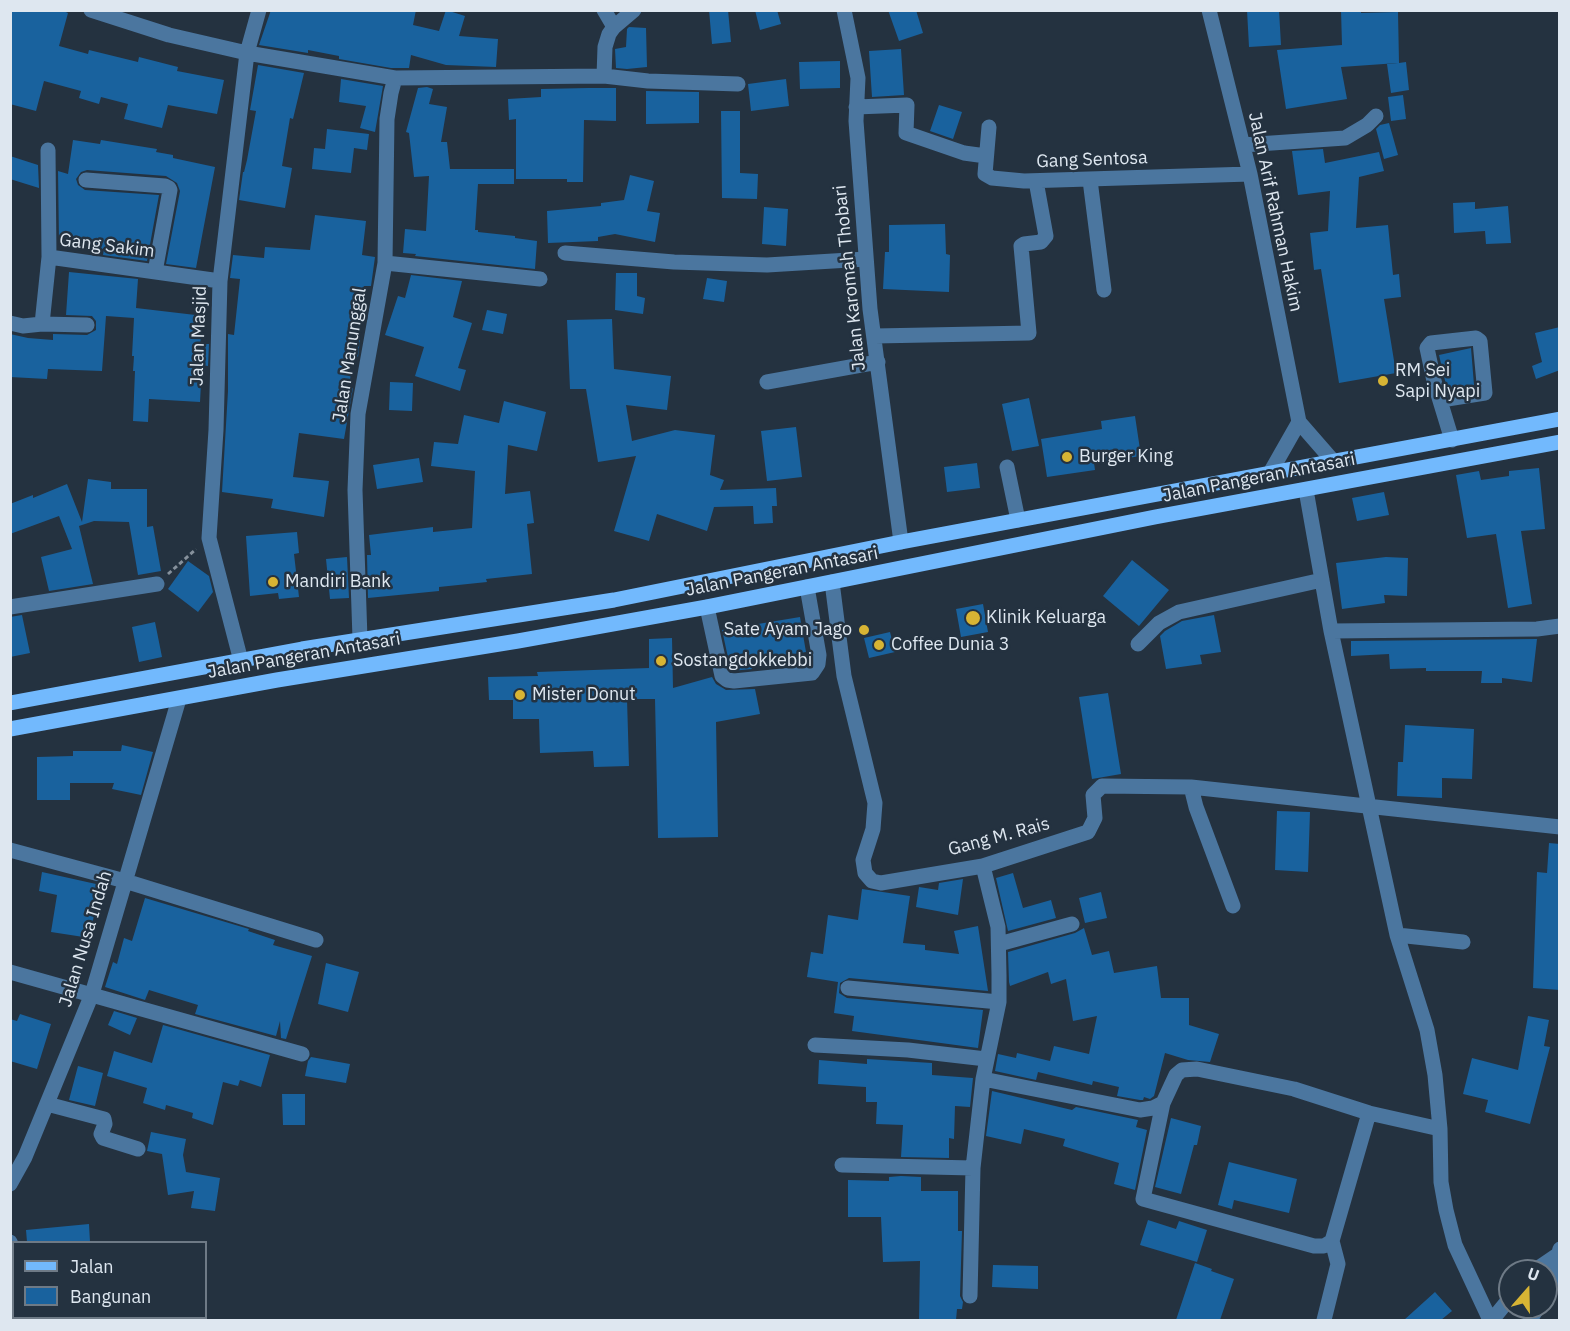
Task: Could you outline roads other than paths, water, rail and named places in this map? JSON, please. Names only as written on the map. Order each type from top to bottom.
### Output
[{"type":"main road","name":"Jalan Pangeran Antasari","points":[[10,703],[360,639],[614,600],[901,542],[1560,419]]},
{"type":"main road","name":"Jalan Pangeran Antasari","points":[[10,729],[370,664],[518,641],[707,607],[1155,517],[1560,442]]},
{"type":"main road","points":[[544,611],[534,619],[533,627],[539,633],[548,635]]},
{"type":"main road","points":[[513,616],[521,619],[526,627],[518,641]]},
{"type":"street","points":[[91,10],[169,35],[247,53],[395,78],[604,76],[648,81],[738,84]]},
{"type":"street","name":"Jalan Masjid","points":[[241,661],[209,538],[216,430],[220,281],[247,53],[259,10]]},
{"type":"street","points":[[604,10],[614,27]]},
{"type":"street","points":[[604,76],[605,47],[614,27],[634,10]]},
{"type":"street","name":"Jalan Karomah Thobari","points":[[844,10],[858,78],[856,107],[858,156],[870,309],[901,542]]},
{"type":"street","name":"Jalan Arif Rahman Hakim","points":[[1209,10],[1250,174],[1299,422],[1333,461]]},
{"type":"street","name":"Jalan Manunggal","points":[[360,639],[355,490],[358,414],[385,262],[387,119],[395,78]]},
{"type":"street","points":[[856,107],[907,105],[906,133],[964,153],[986,156]]},
{"type":"street","points":[[1243,145],[1345,138],[1367,125],[1376,116]]},
{"type":"street","name":"Gang Sentosa","points":[[989,127],[984,174],[992,178],[1036,181],[1250,174]]},
{"type":"street","points":[[48,150],[49,257]]},
{"type":"street","points":[[86,180],[169,188],[155,272]]},
{"type":"street","points":[[1090,180],[1104,290]]},
{"type":"street","points":[[875,336],[1029,333],[1021,246],[1041,242],[1046,236],[1036,181]]},
{"type":"street","points":[[565,253],[674,262],[767,265],[866,259]]},
{"type":"street","name":"Gang Sakim","points":[[42,324],[49,257],[220,281]]},
{"type":"street","points":[[385,262],[540,279]]},
{"type":"street","points":[[10,323],[23,326],[87,325]]},
{"type":"street","points":[[1441,400],[1485,393],[1480,341],[1476,338],[1431,343],[1427,348],[1430,364],[1452,440]]},
{"type":"street","points":[[766,382],[878,362]]},
{"type":"street","points":[[1270,473],[1299,422]]},
{"type":"street","points":[[1007,467],[1018,520]]},
{"type":"street","points":[[1306,490],[1331,631],[1397,935],[1426,1030],[1435,1076],[1440,1129],[1441,1182],[1455,1245],[1491,1320]]},
{"type":"street","points":[[1138,644],[1159,623],[1179,612],[1322,580]]},
{"type":"street","name":"Gang M. Rais","points":[[832,582],[844,676],[875,803],[873,829],[863,860],[865,873],[872,881],[881,883],[983,866],[1088,832],[1095,818],[1093,795],[1102,786],[1191,787],[1560,827]]},
{"type":"street","points":[[10,607],[157,584]]},
{"type":"street","points":[[707,607],[722,676],[727,680],[812,673],[818,664],[819,655],[807,587]]},
{"type":"street","points":[[1331,631],[1537,629],[1560,626]]},
{"type":"street","name":"Jalan Nusa Indah","points":[[10,1184],[25,1157],[92,994],[179,699]]},
{"type":"street","points":[[1191,787],[1196,807],[1233,906]]},
{"type":"street","points":[[10,850],[125,881],[316,940]]},
{"type":"street","points":[[970,1296],[973,1168],[986,1059],[999,1002],[998,927],[983,866]]},
{"type":"street","points":[[999,944],[1072,924]]},
{"type":"street","points":[[1397,935],[1463,942]]},
{"type":"street","points":[[10,972],[302,1054]]},
{"type":"street","points":[[848,988],[999,1002]]},
{"type":"street","points":[[815,1045],[908,1050],[986,1059]]},
{"type":"street","points":[[1332,1241],[1324,1246],[1314,1246],[1143,1199],[1163,1103],[1176,1075],[1182,1070],[1197,1069],[1294,1089],[1369,1113],[1440,1129]]},
{"type":"street","points":[[983,1079],[1140,1110],[1154,1108],[1163,1103]]},
{"type":"street","points":[[47,1104],[104,1119],[105,1124],[101,1134],[103,1138],[138,1149]]},
{"type":"street","points":[[1324,1320],[1338,1264],[1332,1241],[1369,1113]]},
{"type":"street","points":[[842,1165],[973,1168]]},
{"type":"place","name":"RM Sei Sapi Nyapi","points":[[1383,381]]},
{"type":"place","name":"Burger King","points":[[1067,457]]},
{"type":"place","name":"Mandiri Bank","points":[[273,582]]},
{"type":"place","name":"Klinik Keluarga","points":[[973,618]]},
{"type":"place","name":"Sate Ayam Jago","points":[[864,630]]},
{"type":"place","name":"Coffee Dunia 3","points":[[879,645]]},
{"type":"place","name":"Sostangdokkebbi","points":[[661,661]]},
{"type":"place","name":"Mister Donut","points":[[520,695]]}]
